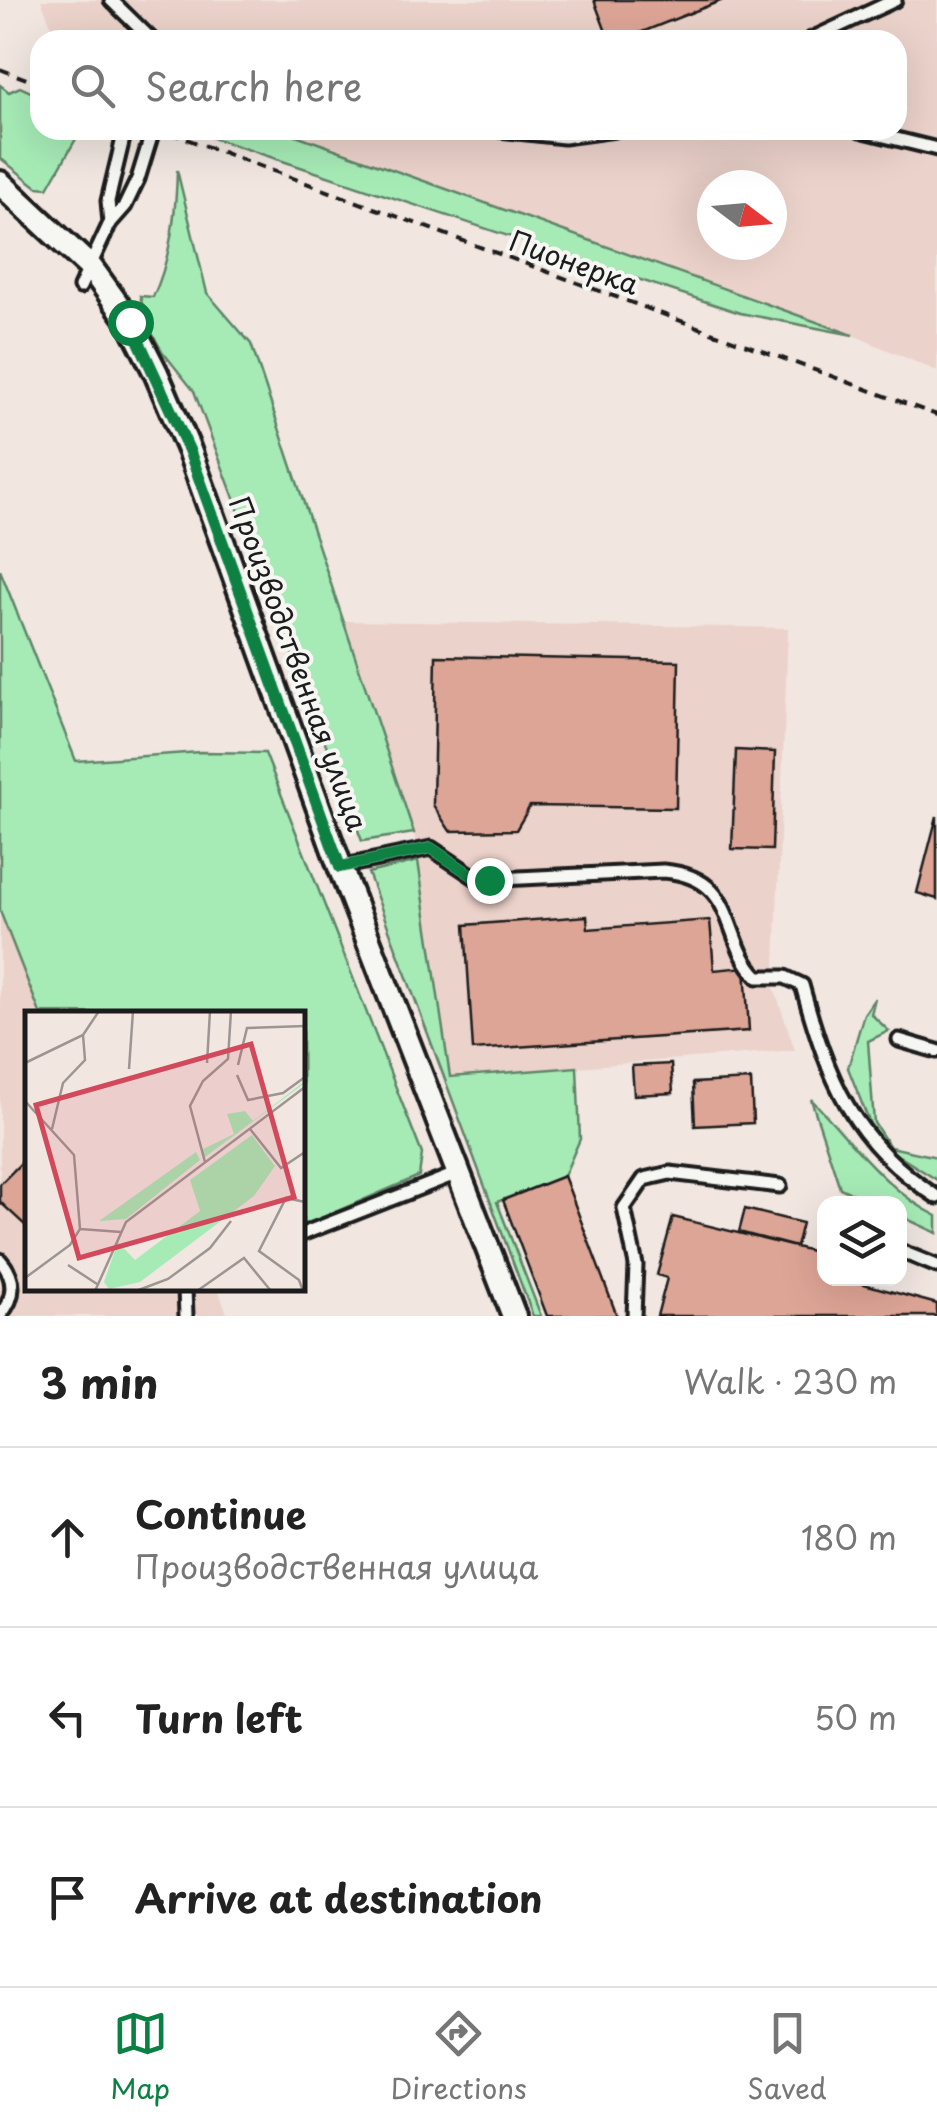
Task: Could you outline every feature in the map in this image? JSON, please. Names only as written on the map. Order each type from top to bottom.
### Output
[{"type":"street","name":"Производственная улица","points":[[0,182],[137,335],[189,450],[340,867],[514,1316]]},
{"type":"lane","points":[[111,0],[142,30]]},
{"type":"lane","points":[[830,30],[895,0]]},
{"type":"lane","points":[[110,223],[108,200],[122,140]]},
{"type":"lane","points":[[86,277],[110,223],[125,206],[138,178],[149,140]]},
{"type":"lane","points":[[898,140],[937,150]]},
{"type":"lane","points":[[340,867],[431,848],[479,880],[663,870],[682,872],[703,883],[728,916],[750,969],[758,977],[785,977],[802,985],[831,1077],[853,1120],[886,1161],[937,1198]]},
{"type":"lane","points":[[898,1040],[937,1051]]},
{"type":"lane","points":[[305,1233],[458,1173]]},
{"type":"lane","points":[[634,1316],[636,1266],[624,1208],[644,1179],[670,1173],[780,1186]]},
{"type":"lane","points":[[907,1254],[937,1266]]},
{"type":"lane","points":[[0,1260],[13,1282],[12,1297],[0,1315]]},
{"type":"lane","points":[[185,1291],[186,1316]]},
{"type":"path","points":[[0,69],[30,80]]},
{"type":"path","name":"Пионерка","points":[[188,140],[937,416]]},
{"type":"shaded area","points":[[41,0],[937,0],[937,371],[853,335],[310,140],[907,140],[907,30],[53,30]]},
{"type":"shaded area","points":[[343,621],[788,628],[774,988],[795,1050],[450,1077],[414,833]]},
{"type":"shaded area","points":[[0,911],[39,1011],[25,1011],[25,1291],[219,1291],[228,1316],[0,1316]]},
{"type":"green space","points":[[0,85],[9,92],[20,87],[30,92],[30,140],[75,140],[48,188],[37,187],[0,158]]},
{"type":"green space","points":[[219,140],[310,140],[853,335],[740,313]]},
{"type":"green space","points":[[177,170],[207,293],[251,344],[414,833],[362,841],[194,391],[149,328],[140,296],[153,297],[164,267],[174,219]]},
{"type":"green space","points":[[0,570],[76,761],[200,752],[265,753],[422,1154],[419,1176],[305,1225],[305,1011],[39,1011],[0,911]]},
{"type":"green space","points":[[418,861],[450,1077],[577,1067],[580,1139],[564,1176],[497,1202],[541,1316],[533,1316],[368,873]]},
{"type":"green space","points":[[875,998],[871,1014],[889,1031],[868,1041],[874,1123],[890,1147],[937,1157],[937,1180],[888,1149],[870,1124],[848,1068],[864,1014]]},
{"type":"green space","points":[[811,1099],[906,1196],[858,1196],[840,1188]]},
{"type":"green space","points":[[907,1197],[937,1216],[937,1233],[907,1219]]},
{"type":"building","points":[[594,0],[723,0],[647,30],[605,30]]},
{"type":"building","points":[[436,656],[679,661],[676,808],[530,806],[516,830],[450,831],[433,805]]},
{"type":"building","points":[[736,750],[775,752],[772,850],[732,849]]},
{"type":"building","points":[[937,816],[937,899],[917,893]]},
{"type":"building","points":[[587,916],[588,929],[710,920],[714,970],[745,967],[749,1031],[473,1050],[465,925]]},
{"type":"building","points":[[671,1064],[673,1093],[634,1095],[632,1066]]},
{"type":"building","points":[[751,1080],[753,1123],[695,1126],[693,1083]]},
{"type":"building","points":[[25,1159],[25,1225],[0,1202],[0,1184]]},
{"type":"building","points":[[564,1176],[617,1316],[547,1316],[503,1200]]},
{"type":"building","points":[[745,1209],[802,1223],[796,1247],[739,1232]]},
{"type":"building","points":[[673,1217],[817,1252],[817,1286],[871,1286],[937,1304],[937,1316],[657,1316],[667,1278],[657,1275]]},
{"type":"route","points":[[130,322],[189,450],[340,867],[431,848],[449,856],[479,880],[489,880]]}]
